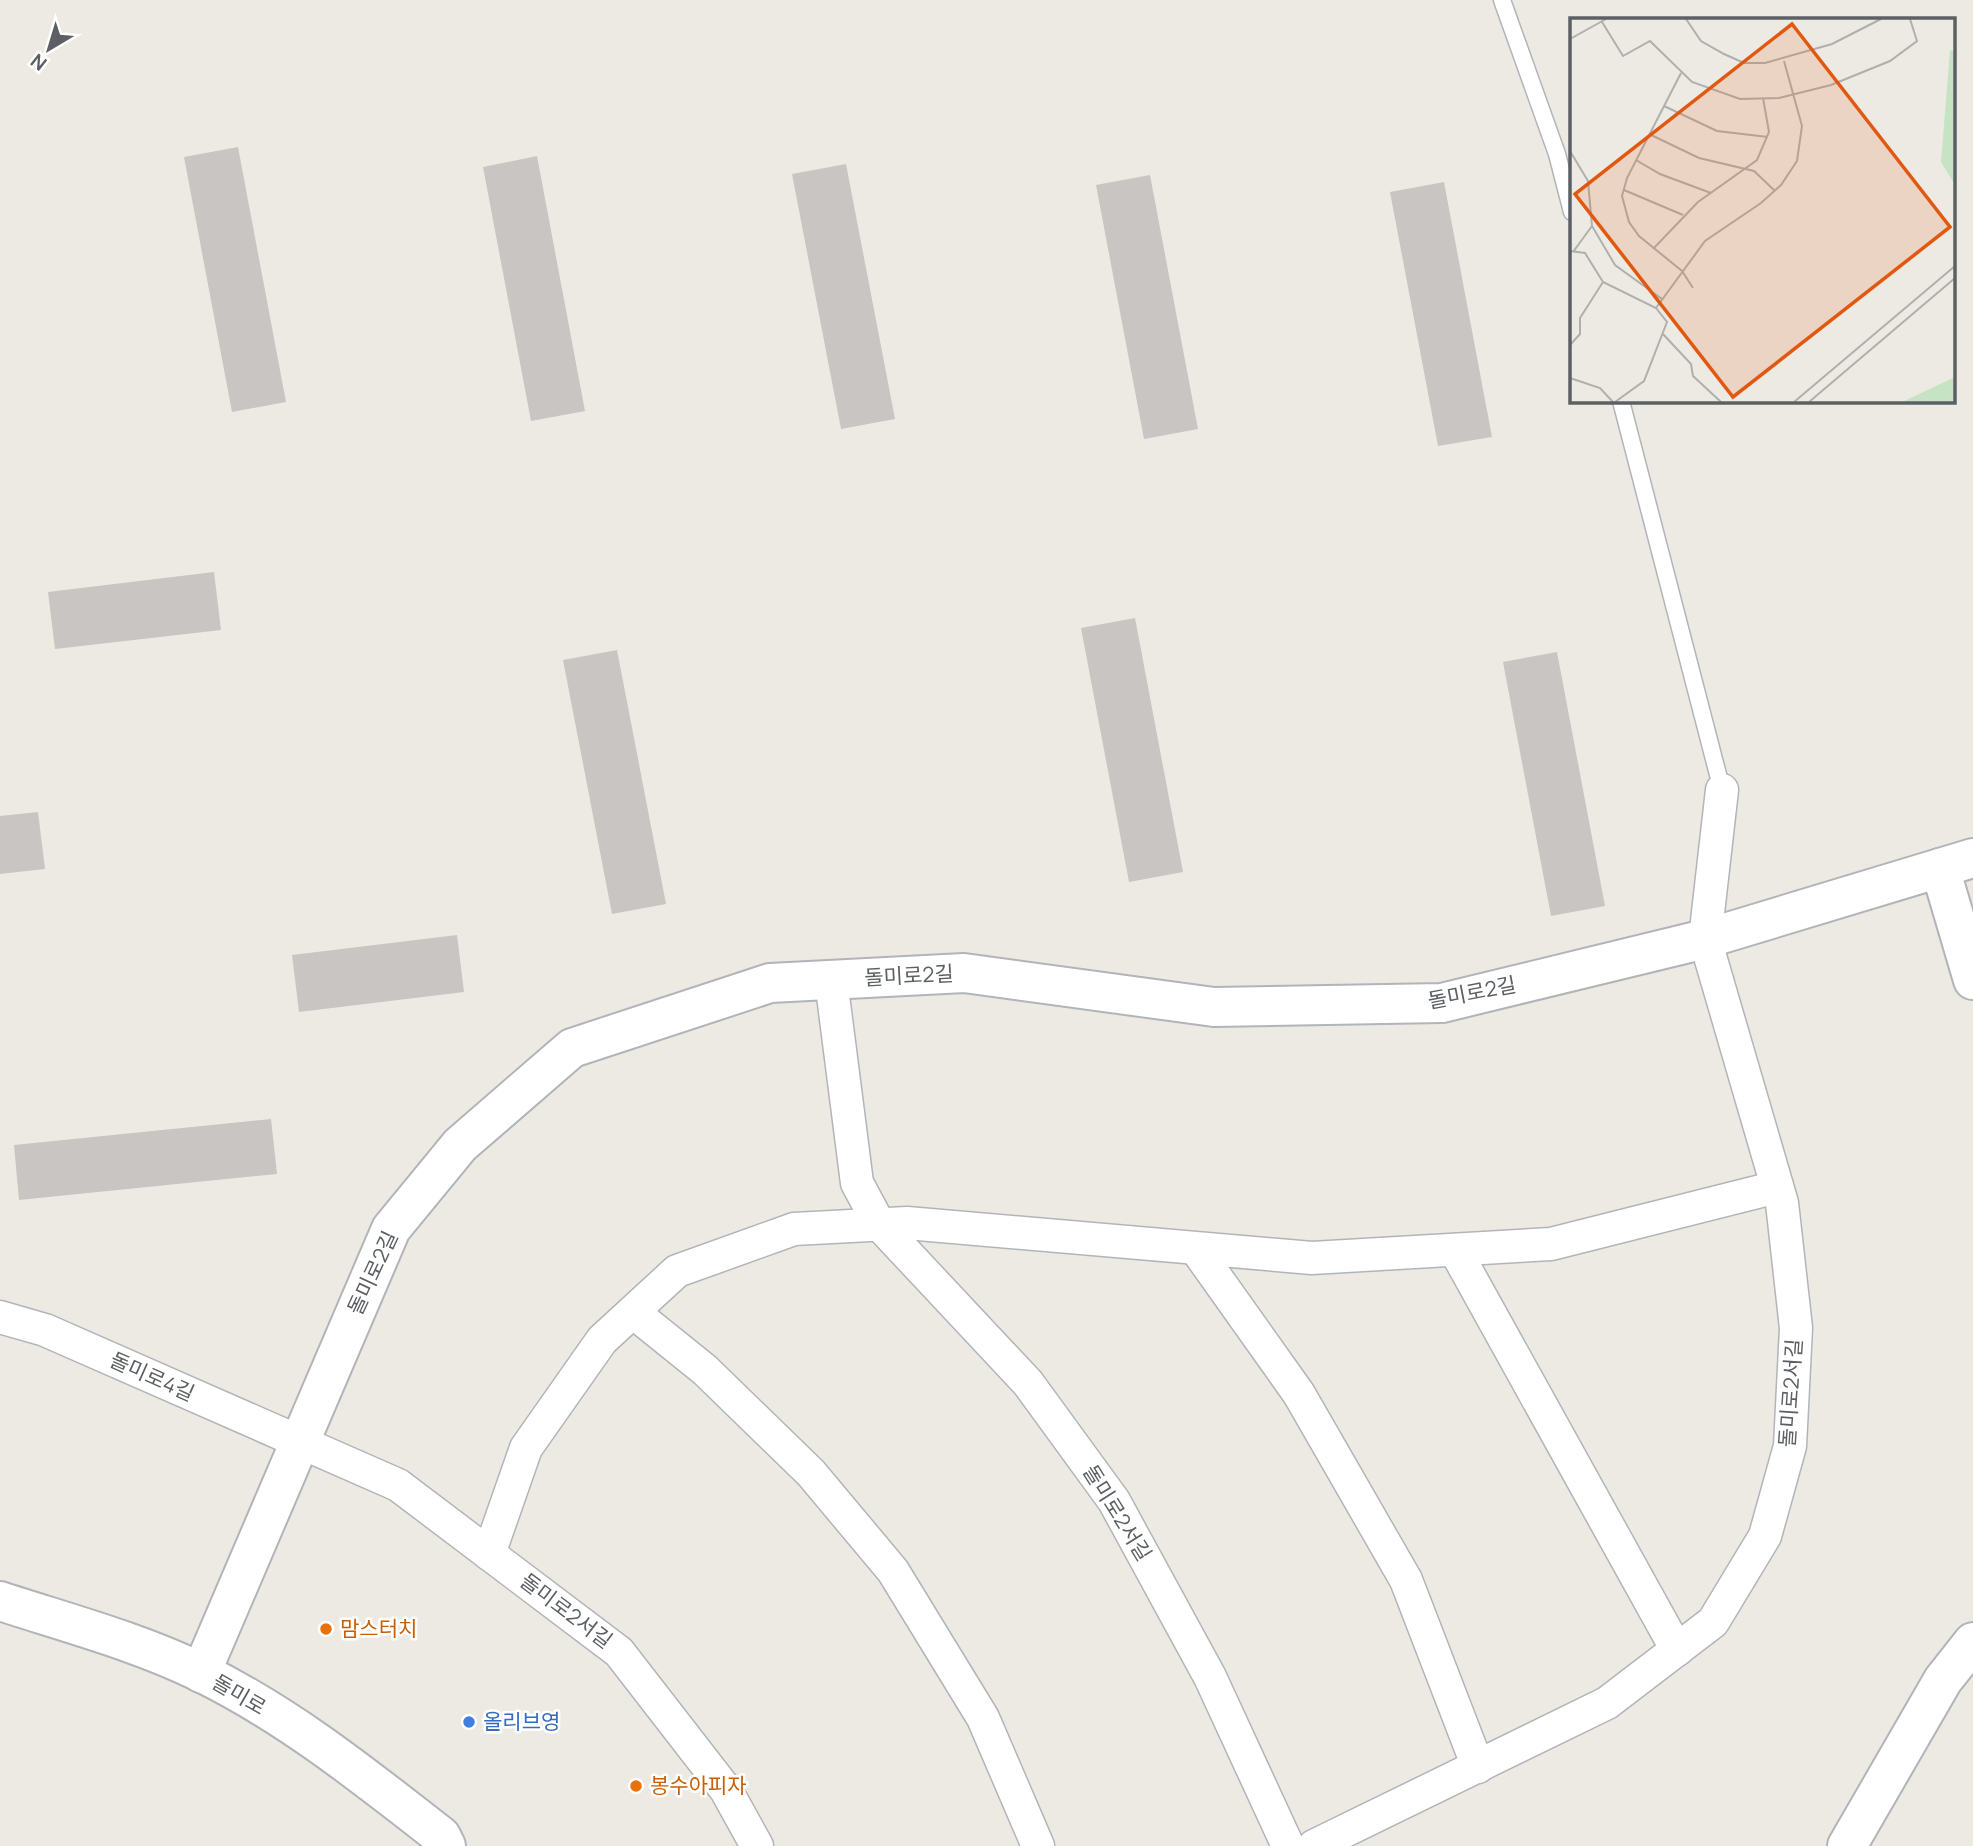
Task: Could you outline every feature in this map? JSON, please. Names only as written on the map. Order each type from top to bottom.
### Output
[{"type":"street","points":[[1705,939],[1723,790]]},
{"type":"street","points":[[1956,863],[1973,980]]},
{"type":"street","name":"돌미로2길","points":[[201,1673],[391,1229],[470,1136],[572,1048],[770,983],[964,973],[1214,1007],[1442,1003],[1705,939],[1956,863]]},
{"type":"street","name":"돌미로2서길","points":[[1314,1846],[1607,1703],[1713,1622],[1765,1536],[1790,1446],[1796,1328],[1782,1203],[1705,939]]},
{"type":"street","name":"돌미로2서길","points":[[831,980],[857,1183],[879,1224],[1028,1383],[1114,1501],[1210,1677],[1289,1846]]},
{"type":"street","points":[[489,1554],[526,1448],[602,1340],[677,1270],[794,1229],[907,1223],[1312,1258],[1551,1244],[1777,1187]]},
{"type":"street","points":[[1196,1249],[1299,1394],[1406,1580],[1478,1767]]},
{"type":"street","points":[[1455,1250],[1677,1650]]},
{"type":"street","points":[[633,1312],[705,1370],[811,1473],[893,1571],[983,1718],[1038,1846]]},
{"type":"street","name":"돌미로4길","points":[[0,1317],[45,1330],[301,1443]]},
{"type":"street","name":"돌미로2서길","points":[[301,1443],[398,1485],[620,1651],[726,1790],[757,1846]]},
{"type":"street","name":"돌미로","points":[[0,1601],[139,1646],[201,1673],[323,1744],[441,1836],[446,1846]]},
{"type":"street","points":[[1847,1846],[1943,1680],[1973,1642]]},
{"type":"lane","points":[[1502,0],[1557,154],[1570,204]]},
{"type":"lane","points":[[1621,402],[1723,790]]},
{"type":"building","points":[[238,147],[286,402],[232,412],[184,157]]},
{"type":"building","points":[[537,156],[585,411],[531,421],[483,167]]},
{"type":"building","points":[[846,164],[895,419],[841,429],[792,174]]},
{"type":"building","points":[[1150,175],[1198,429],[1144,439],[1096,185]]},
{"type":"building","points":[[1444,182],[1492,437],[1438,446],[1390,192]]},
{"type":"building","points":[[214,572],[221,630],[55,649],[48,592]]},
{"type":"building","points":[[1135,618],[1183,872],[1129,882],[1081,628]]},
{"type":"building","points":[[617,650],[666,904],[612,914],[563,660]]},
{"type":"building","points":[[1557,652],[1605,906],[1551,916],[1503,662]]},
{"type":"building","points":[[38,812],[45,869],[0,874],[0,816]]},
{"type":"building","points":[[457,935],[464,992],[299,1012],[292,955]]},
{"type":"building","points":[[271,1119],[277,1174],[19,1200],[14,1145]]},
{"type":"place","name":"맘스터치","points":[[326,1629]]},
{"type":"place","name":"올리브영","points":[[469,1722]]},
{"type":"place","name":"봉수아피자","points":[[636,1786]]}]
